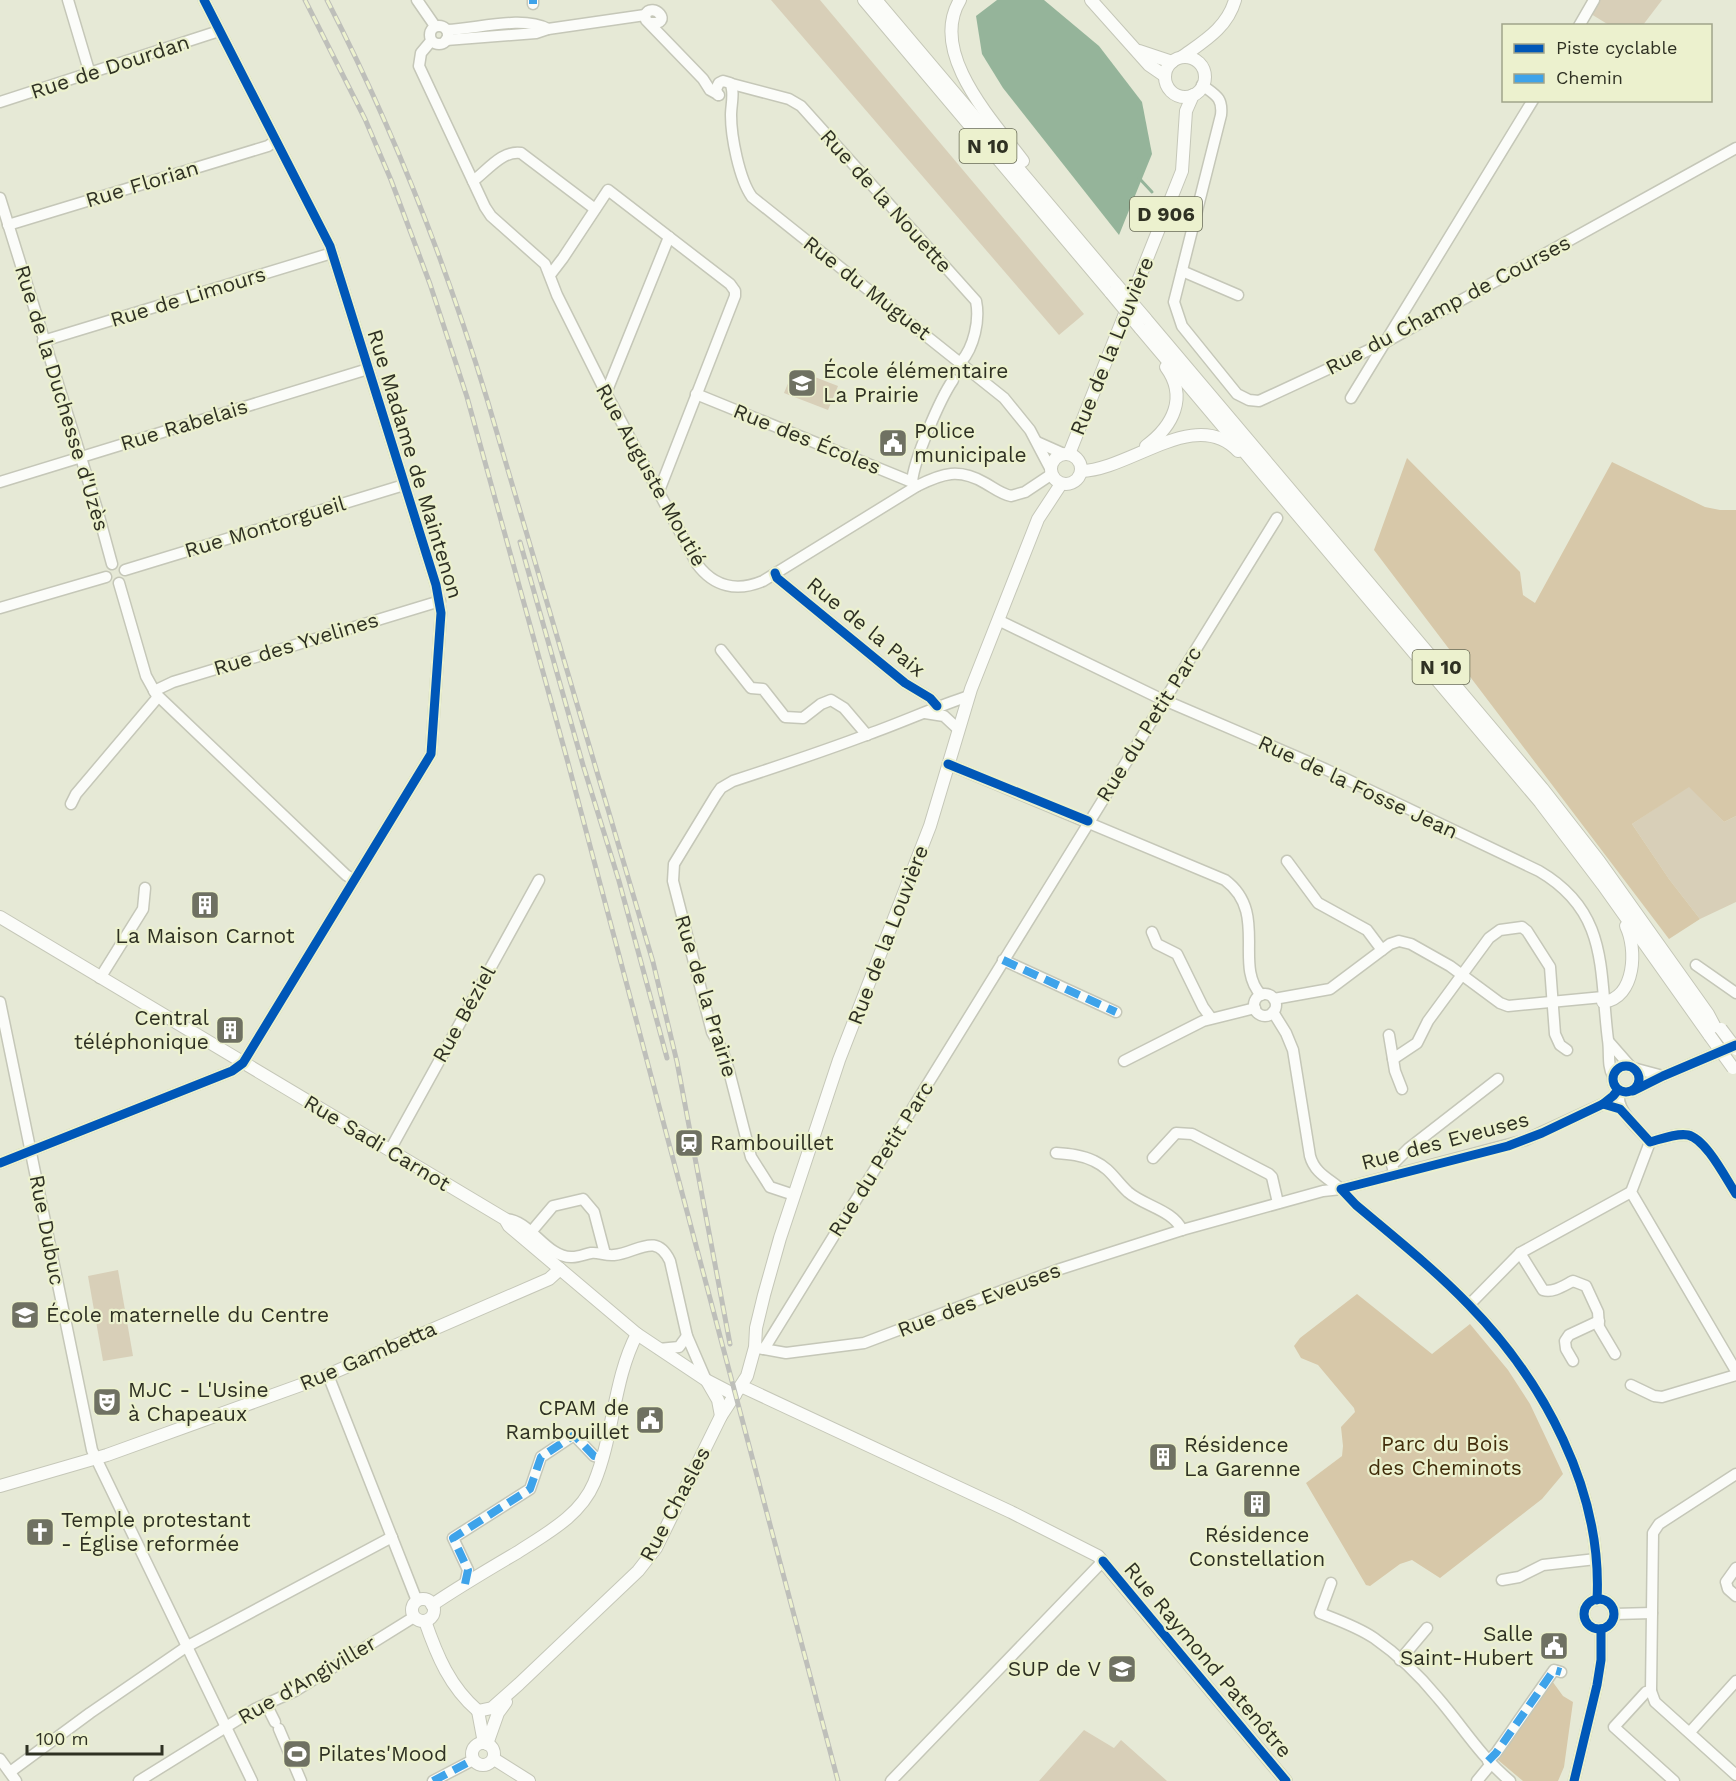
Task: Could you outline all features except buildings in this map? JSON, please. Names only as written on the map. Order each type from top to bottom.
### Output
[{"type":"main road","name":"N 10","points":[[864,0],[1542,788],[1599,861],[1708,1014],[1735,1066]]},
{"type":"main road","name":"N 10","points":[[876,0],[1053,207],[1113,288]]},
{"type":"main road","points":[[960,0],[955,9],[951,27],[952,44],[957,62],[984,109],[1048,195],[1053,207]]},
{"type":"main road","points":[[1091,0],[1149,64],[1165,76]]},
{"type":"main road","points":[[1216,33],[1166,70],[1167,85],[1173,92],[1182,96],[1192,95],[1203,85],[1204,52],[1230,14],[1235,0]]},
{"type":"main road","points":[[1136,49],[1177,60],[1193,59],[1202,67]]},
{"type":"main road","name":"Rue de la Louvière","points":[[1173,92],[1183,134]]},
{"type":"main road","name":"Rue de la Louvière","points":[[1066,454],[1182,171],[1186,111],[1192,95]]},
{"type":"main road","name":"N 10","points":[[1143,323],[1157,347],[1540,802],[1716,1032]]},
{"type":"main road","points":[[1129,458],[1162,432],[1176,407],[1177,393],[1174,379],[1160,358],[1157,347]]},
{"type":"main road","points":[[1081,471],[1096,471],[1180,437],[1198,434],[1215,436],[1232,445],[1255,470],[1263,474]]},
{"type":"main road","points":[[1066,454],[1079,462],[1081,471],[1074,482],[1061,484],[1051,472],[1053,462],[1066,454]]},
{"type":"main road","name":"Rue de la Louvière","points":[[738,1390],[751,1363],[764,1344],[764,1295],[794,1195],[839,1060],[930,826],[969,696],[1000,621],[1009,591],[1038,519],[1061,484]]},
{"type":"main road","points":[[1596,876],[1599,887],[1626,927],[1632,945],[1631,970],[1623,990],[1615,998],[1603,999]]},
{"type":"main road","name":"Rue Sadi Carnot","points":[[0,917],[505,1219],[509,1226],[527,1235],[637,1334],[706,1380],[738,1390]]},
{"type":"main road","points":[[1716,1032],[1736,1047]]},
{"type":"main road","name":"Rue Gambetta","points":[[0,1486],[96,1458],[328,1375],[549,1279],[557,1262]]},
{"type":"main road","points":[[432,1605],[563,1522],[586,1497],[594,1482],[601,1458],[622,1371],[637,1334]]},
{"type":"main road","points":[[706,1380],[718,1400],[722,1416]]},
{"type":"main road","name":"Rue Chasles","points":[[519,1684],[638,1571],[656,1548],[722,1416],[738,1390]]},
{"type":"main road","name":"Rue Raymond Patenôtre","points":[[738,1390],[1011,1512],[1088,1550],[1103,1561],[1286,1781]]},
{"type":"main road","points":[[419,1619],[433,1615],[432,1605],[424,1599],[417,1601],[411,1610],[419,1619],[452,1683],[478,1711],[486,1744],[494,1751],[494,1759],[489,1764],[482,1766],[471,1761],[473,1748],[479,1744],[486,1744]]},
{"type":"main road","points":[[478,1711],[492,1708],[519,1684]]},
{"type":"main road","points":[[486,1744],[498,1713],[519,1684]]},
{"type":"main road","points":[[494,1759],[530,1781]]},
{"type":"street","points":[[68,0],[90,74]]},
{"type":"street","name":"Rue Madame de Maintenon","points":[[204,0],[332,253],[440,601],[431,753],[243,1063]]},
{"type":"street","points":[[417,0],[435,26]]},
{"type":"street","points":[[1580,24],[1594,0]]},
{"type":"street","name":"Rue du Muguet","points":[[446,35],[521,22],[541,25],[548,29],[652,19],[665,38],[703,79],[710,90],[719,95],[731,117]]},
{"type":"street","points":[[435,26],[443,26],[446,35],[439,44],[431,40],[430,32],[435,26]]},
{"type":"street","name":"Rue de Dourdan","points":[[0,102],[219,31]]},
{"type":"street","name":"Rue Auguste Moutié","points":[[431,40],[421,54],[419,66],[490,216],[541,260],[550,274],[557,295],[606,393],[697,564],[708,577],[723,585],[741,587],[755,584],[915,484],[936,477],[960,473],[971,475],[1001,493],[1011,496],[1025,492],[1051,472]]},
{"type":"street","points":[[703,79],[719,83],[726,81],[732,88],[728,96],[719,95],[716,89],[719,83]]},
{"type":"street","name":"Rue du Champ de Courses","points":[[1203,85],[1222,104],[1221,115],[1174,302],[1182,326],[1237,394],[1249,400],[1259,401],[1384,344],[1736,148]]},
{"type":"street","name":"Rue du Muguet","points":[[732,88],[731,117],[740,171],[752,196],[1004,398],[1028,428],[1051,472]]},
{"type":"street","name":"Rue de la Nouette","points":[[732,88],[789,99],[801,106],[976,301],[979,314],[976,328],[961,362]]},
{"type":"street","points":[[1350,398],[1532,102]]},
{"type":"street","name":"Rue Florian","points":[[8,225],[268,146],[275,141]]},
{"type":"street","points":[[472,181],[503,156],[521,153],[595,210]]},
{"type":"street","points":[[550,274],[608,190],[730,284],[735,291],[659,491]]},
{"type":"street","name":"Rue de la Duchesse d'Uzès","points":[[0,198],[112,564]]},
{"type":"street","points":[[606,393],[669,237]]},
{"type":"street","name":"Rue de Limours","points":[[43,341],[332,253]]},
{"type":"street","points":[[1182,271],[1238,295]]},
{"type":"street","name":"Rue Rabelais","points":[[0,482],[368,369]]},
{"type":"street","points":[[915,484],[913,469],[953,380]]},
{"type":"street","name":"Rue des Écoles","points":[[696,394],[915,484]]},
{"type":"street","points":[[1036,441],[1066,454]]},
{"type":"street","name":"Rue Montorgueil","points":[[125,570],[404,485]]},
{"type":"street","name":"Rue du Petit Parc","points":[[764,1344],[1277,518]]},
{"type":"street","points":[[112,564],[118,564],[125,570],[124,580],[118,584],[109,582],[106,577],[106,570],[112,564]]},
{"type":"street","name":"Rue de la Paix","points":[[775,573],[777,578],[905,683],[930,698],[938,706]]},
{"type":"street","points":[[0,608],[106,577]]},
{"type":"street","points":[[118,584],[146,676],[156,694],[346,875],[354,880]]},
{"type":"street","name":"Rue des Yvelines","points":[[156,694],[173,682],[440,601]]},
{"type":"street","name":"Rue de la Fosse Jean","points":[[1000,621],[1164,701],[1325,769],[1551,878],[1580,906],[1592,926],[1598,946],[1610,1071],[1620,1087]]},
{"type":"street","points":[[721,650],[752,688],[763,689],[785,717],[803,718],[821,704],[831,700],[844,708],[867,735]]},
{"type":"street","points":[[71,804],[76,794],[156,694]]},
{"type":"street","name":"Rue de la Prairie","points":[[794,1195],[770,1187],[752,1156],[723,1052],[712,1032],[673,881],[674,864],[711,801],[722,788],[734,781],[867,735],[969,696]]},
{"type":"street","points":[[925,713],[944,716],[958,729]]},
{"type":"street","points":[[948,764],[1206,871],[1230,884],[1244,901],[1247,910],[1251,975],[1261,995]]},
{"type":"street","points":[[1287,861],[1318,903],[1367,930],[1382,950]]},
{"type":"street","name":"Rue Béziel","points":[[390,1150],[539,880]]},
{"type":"street","points":[[100,978],[143,909],[145,888]]},
{"type":"street","points":[[1393,1059],[1417,1043],[1428,1021],[1490,938],[1500,930],[1522,927],[1527,931],[1550,967],[1551,1002],[1556,1034],[1560,1045],[1567,1050]]},
{"type":"street","points":[[1152,932],[1157,944],[1177,954],[1211,1018]]},
{"type":"street","points":[[1274,999],[1330,989],[1382,950],[1395,942],[1404,941],[1461,975],[1504,1005],[1603,999]]},
{"type":"street","points":[[1003,960],[1116,1012]]},
{"type":"street","points":[[1696,965],[1736,993]]},
{"type":"street","points":[[1261,995],[1268,995],[1274,999],[1276,1006],[1268,1016],[1261,1015],[1255,1008],[1256,999],[1261,995]]},
{"type":"street","name":"Rue Dubuc","points":[[0,1002],[92,1450],[252,1781]]},
{"type":"street","points":[[1124,1061],[1211,1018],[1255,1008]]},
{"type":"street","points":[[1273,1012],[1286,1033],[1292,1049],[1311,1162],[1317,1171],[1341,1189],[1469,1305],[1497,1336],[1546,1406],[1576,1475],[1588,1513],[1598,1576],[1597,1600]]},
{"type":"street","points":[[1389,1035],[1395,1071],[1402,1089]]},
{"type":"street","points":[[1609,1042],[1639,1078],[1638,1085],[1620,1087]]},
{"type":"street","name":"Rue des Eveuses","points":[[764,1344],[786,1353],[864,1343],[1057,1270],[1182,1230],[1323,1191],[1341,1189],[1508,1146],[1542,1133],[1603,1104],[1620,1087],[1663,1076],[1736,1047]]},
{"type":"street","points":[[0,1163],[232,1071],[243,1063]]},
{"type":"street","points":[[1630,1119],[1624,1104],[1618,1069],[1632,1067],[1663,1076]]},
{"type":"street","points":[[1395,1175],[1392,1165],[1408,1149],[1498,1079]]},
{"type":"street","points":[[1620,1087],[1617,1098],[1620,1109]]},
{"type":"street","points":[[1603,1104],[1620,1109],[1650,1142]]},
{"type":"street","points":[[1153,1158],[1176,1133],[1192,1134],[1269,1174],[1272,1177],[1278,1203]]},
{"type":"street","points":[[1650,1142],[1685,1135],[1696,1138],[1705,1146],[1736,1194]]},
{"type":"street","points":[[1469,1305],[1520,1253],[1631,1192],[1650,1142]]},
{"type":"street","points":[[1056,1153],[1078,1155],[1109,1169],[1129,1193],[1178,1221],[1182,1230]]},
{"type":"street","points":[[1631,1192],[1736,1371]]},
{"type":"street","points":[[519,1224],[544,1214],[559,1203],[583,1198],[594,1212],[605,1254]]},
{"type":"street","points":[[527,1235],[544,1214]]},
{"type":"street","points":[[543,1242],[544,1214]]},
{"type":"street","points":[[505,1219],[519,1224],[527,1235],[543,1242],[557,1262],[593,1252],[613,1256],[653,1245],[666,1252],[687,1336],[706,1380]]},
{"type":"street","points":[[1520,1253],[1543,1290],[1557,1289],[1573,1281],[1586,1286],[1598,1312],[1599,1327],[1615,1354]]},
{"type":"street","points":[[573,1257],[572,1269],[577,1282]]},
{"type":"street","points":[[1573,1361],[1566,1349],[1565,1341],[1569,1335],[1599,1321]]},
{"type":"street","points":[[659,1349],[679,1347],[687,1336]]},
{"type":"street","points":[[328,1375],[417,1601]]},
{"type":"street","points":[[1631,1385],[1654,1396],[1662,1397],[1736,1375]]},
{"type":"street","points":[[465,1584],[468,1570],[453,1538],[530,1489],[541,1457],[574,1435],[594,1456],[601,1458]]},
{"type":"street","points":[[1736,1474],[1655,1529],[1651,1545],[1651,1691],[1655,1702],[1736,1775]]},
{"type":"street","points":[[0,1758],[13,1777],[90,1713],[186,1647],[392,1538]]},
{"type":"street","points":[[1502,1580],[1519,1577],[1543,1565],[1596,1559]]},
{"type":"street","points":[[891,1781],[1103,1561]]},
{"type":"street","points":[[1736,1568],[1726,1582],[1728,1588],[1736,1596]]},
{"type":"street","points":[[1331,1583],[1320,1613],[1368,1634],[1400,1660],[1437,1697],[1489,1763],[1510,1781]]},
{"type":"street","points":[[1597,1600],[1608,1602],[1614,1614],[1609,1626],[1601,1629],[1593,1628],[1585,1618],[1587,1606],[1597,1600]]},
{"type":"street","points":[[1614,1614],[1652,1613]]},
{"type":"street","name":"Rue d'Angiviller","points":[[139,1781],[226,1726],[295,1691],[419,1619]]},
{"type":"street","points":[[1400,1660],[1427,1628]]},
{"type":"street","points":[[1574,1781],[1597,1685],[1601,1660],[1601,1629]]},
{"type":"street","points":[[1477,1781],[1554,1670],[1561,1672]]},
{"type":"street","points":[[1690,1732],[1736,1681]]},
{"type":"street","points":[[1651,1691],[1646,1692],[1614,1727],[1674,1781]]},
{"type":"street","points":[[266,1704],[301,1781]]},
{"type":"street","points":[[433,1781],[471,1761]]},
{"type":"shaded area","points":[[771,0],[820,0],[1084,314],[1059,335]]},
{"type":"shaded area","points":[[997,0],[1044,0],[1099,46],[1142,102],[1152,154],[1119,235],[1003,88],[982,54],[976,16]]},
{"type":"shaded area","points":[[1595,0],[1662,0],[1644,24],[1607,24],[1591,14]]},
{"type":"shaded area","points":[[794,369],[838,386],[828,410],[784,393]]},
{"type":"shaded area","points":[[1689,786],[1724,822],[1736,816],[1736,902],[1700,919],[1669,879],[1632,824]]},
{"type":"shaded area","points":[[118,1270],[133,1356],[103,1361],[88,1276]]},
{"type":"shaded area","points":[[1084,1730],[1114,1748],[1121,1740],[1167,1781],[1039,1781]]},
{"type":"green space","points":[[1407,458],[1520,572],[1523,595],[1535,603],[1612,462],[1705,507],[1736,510],[1736,816],[1724,822],[1689,787],[1632,824],[1669,879],[1700,919],[1669,939],[1374,550]]},
{"type":"green space","name":"Parc du Bois des Cheminots","points":[[1357,1294],[1432,1354],[1470,1324],[1508,1370],[1530,1404],[1563,1474],[1542,1499],[1440,1578],[1412,1560],[1400,1564],[1370,1586],[1366,1585],[1306,1483],[1342,1456],[1341,1427],[1355,1412],[1318,1365],[1301,1358],[1294,1346],[1300,1338]]},
{"type":"green space","points":[[1547,1674],[1563,1696],[1573,1702],[1564,1767],[1558,1781],[1523,1781],[1498,1760],[1494,1749]]},
{"type":"waterway","points":[[1139,178],[1152,192]]},
{"type":"railway","points":[[305,0],[365,119],[391,180],[430,284],[467,397],[567,759],[838,1781]]},
{"type":"railway","points":[[327,0],[396,146],[454,296],[487,399],[653,962],[677,1062],[730,1344]]},
{"type":"railway","points":[[520,542],[583,765],[619,881],[667,1058]]},
{"type":"marked path","points":[[1003,960],[1116,1012]]},
{"type":"marked path","points":[[465,1584],[468,1570],[453,1538],[530,1489],[541,1457],[574,1435],[594,1456],[601,1458]]},
{"type":"marked path","points":[[1488,1761],[1554,1670],[1561,1672]]},
{"type":"marked path","points":[[433,1781],[469,1762]]},
{"type":"cycle path","points":[[0,1163],[232,1071],[243,1063],[431,754],[441,613],[436,585],[330,246],[204,0]]},
{"type":"cycle path","points":[[775,573],[777,578],[905,683],[930,698],[937,706]]},
{"type":"cycle path","points":[[948,764],[1088,821]]},
{"type":"cycle path","points":[[1633,1091],[1736,1045]]},
{"type":"cycle path","points":[[1626,1066],[1635,1070],[1639,1079],[1635,1088],[1626,1092],[1617,1088],[1613,1079],[1617,1070],[1626,1066]]},
{"type":"cycle path","points":[[1597,1600],[1596,1559],[1590,1518],[1579,1478],[1563,1439],[1543,1402],[1521,1367],[1468,1304],[1341,1189],[1508,1146],[1542,1133],[1603,1104],[1618,1090]]},
{"type":"cycle path","points":[[1603,1104],[1620,1109],[1650,1142],[1679,1135],[1695,1138],[1708,1151],[1736,1194]]},
{"type":"cycle path","points":[[1103,1561],[1286,1781]]},
{"type":"cycle path","points":[[1599,1599],[1609,1604],[1614,1614],[1609,1624],[1599,1629],[1589,1624],[1584,1614],[1589,1604],[1599,1599]]},
{"type":"cycle path","points":[[1574,1781],[1597,1685],[1601,1660],[1601,1629]]},
{"type":"place","name":"École élémentaire La Prairie","points":[[802,383]]},
{"type":"place","name":"Police municipale","points":[[893,443]]},
{"type":"place","name":"La Maison Carnot","points":[[205,905]]},
{"type":"place","name":"Central téléphonique","points":[[230,1030]]},
{"type":"place","name":"Rambouillet","points":[[689,1143]]},
{"type":"place","name":"École maternelle du Centre","points":[[25,1315]]},
{"type":"place","name":"MJC - L'Usine à Chapeaux","points":[[107,1402]]},
{"type":"place","name":"CPAM de Rambouillet","points":[[650,1420]]},
{"type":"place","name":"Résidence La Garenne","points":[[1163,1457]]},
{"type":"place","name":"Résidence Constellation","points":[[1257,1504]]},
{"type":"place","name":"Temple protestant - Église reformée","points":[[40,1532]]},
{"type":"place","name":"Salle Saint-Hubert","points":[[1554,1646]]},
{"type":"place","name":"SUP de V","points":[[1122,1669]]},
{"type":"place","name":"Pilates'Mood","points":[[297,1754]]}]
